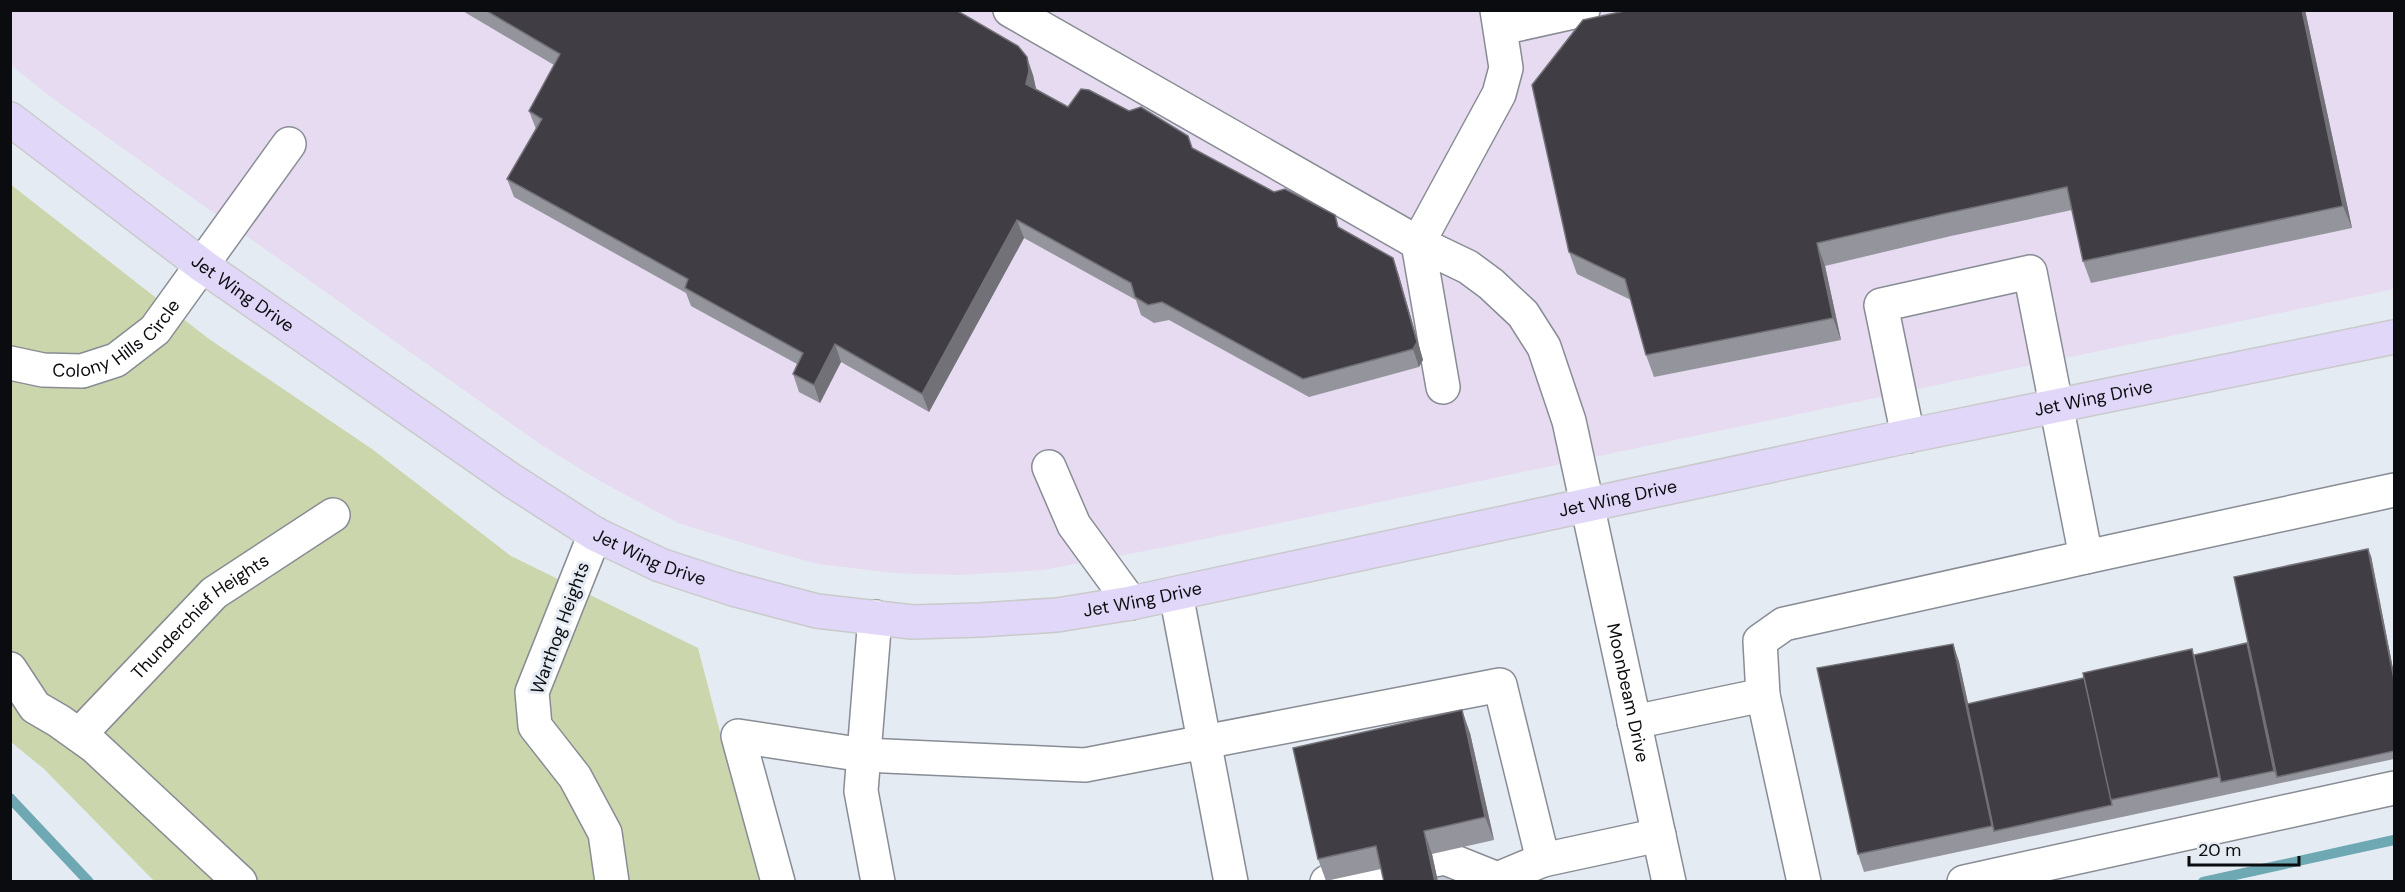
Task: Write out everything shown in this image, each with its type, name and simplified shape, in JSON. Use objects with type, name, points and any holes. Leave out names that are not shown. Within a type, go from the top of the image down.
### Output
[{"type":"main road","name":"Jet Wing Drive","points":[[10,119],[203,266],[511,480],[595,534],[660,565],[734,589],[817,611],[912,622],[1057,615],[1131,603],[1908,436],[2394,337]]},
{"type":"street","name":"Moonbeam Drive","points":[[1010,10],[1418,243],[1468,267],[1491,284],[1523,314],[1544,347],[1569,421],[1669,882]]},
{"type":"street","points":[[1443,387],[1418,243],[1499,94],[1506,68],[1499,20],[1583,10]]},
{"type":"street","name":"Colony Hills Circle","points":[[10,363],[43,370],[82,371],[116,360],[155,330],[289,144]]},
{"type":"street","points":[[1908,436],[1881,305],[2031,272],[2086,557]]},
{"type":"street","points":[[1049,467],[1074,525],[1131,603]]},
{"type":"street","points":[[1804,882],[1763,695],[1760,642],[1784,624],[2394,490]]},
{"type":"street","name":"Thunderchief Heights","points":[[78,735],[214,593],[333,515]]},
{"type":"street","name":"Warthog Heights","points":[[595,534],[532,692],[535,726],[575,777],[604,833],[612,882]]},
{"type":"street","points":[[1176,594],[1231,882]]},
{"type":"street","points":[[875,617],[861,791],[878,882]]},
{"type":"street","points":[[10,669],[35,707],[94,746],[240,882]]},
{"type":"street","points":[[778,882],[738,736],[864,755],[1085,765],[1500,685],[1543,860]]},
{"type":"street","points":[[1634,723],[1763,695]]},
{"type":"street","points":[[1964,882],[2394,788]]},
{"type":"street","points":[[1441,868],[1493,880],[1543,860],[1659,836]]},
{"type":"street","points":[[1327,882],[1384,870]]},
{"type":"shaded area","points":[[10,11],[2394,11],[2394,289],[1161,548],[1043,570],[960,575],[893,573],[818,564],[678,523],[598,480],[537,442],[52,98],[11,65]]},
{"type":"green space","points":[[10,184],[209,339],[372,449],[511,556],[698,648],[759,881],[154,881],[44,769],[11,742]]},
{"type":"building","points":[[485,10],[956,10],[1018,46],[1027,57],[1029,71],[1026,84],[1068,107],[1081,89],[1089,90],[1129,111],[1141,107],[1188,136],[1192,148],[1274,192],[1285,189],[1335,215],[1338,227],[1393,258],[1417,342],[1413,349],[1303,379],[1162,302],[1148,305],[1135,297],[1131,283],[1017,220],[922,394],[835,344],[814,385],[793,374],[803,353],[685,288],[688,279],[507,179],[542,119],[529,111],[560,54]]},
{"type":"building","points":[[1629,10],[2302,10],[2343,206],[2083,261],[2067,187],[1817,243],[1833,318],[1646,355],[1625,279],[1569,252],[1532,85],[1583,20]]},
{"type":"building","points":[[2368,549],[2394,679],[2394,751],[2277,777],[2234,577]]},
{"type":"building","points":[[2247,643],[2274,771],[2221,782],[2194,655]]},
{"type":"building","points":[[1953,644],[1992,826],[1858,854],[1817,668]]},
{"type":"building","points":[[2192,649],[2219,777],[2110,800],[2083,673]]},
{"type":"building","points":[[2084,678],[2112,805],[1994,831],[1967,704]]},
{"type":"building","points":[[1462,710],[1485,817],[1424,831],[1435,882],[1384,882],[1376,846],[1318,859],[1293,748]]},
{"type":"waterway","points":[[10,798],[89,882]]},
{"type":"waterway","points":[[2203,882],[2394,840]]},
{"type":"tunnel","points":[[1418,882],[1448,875]]}]
